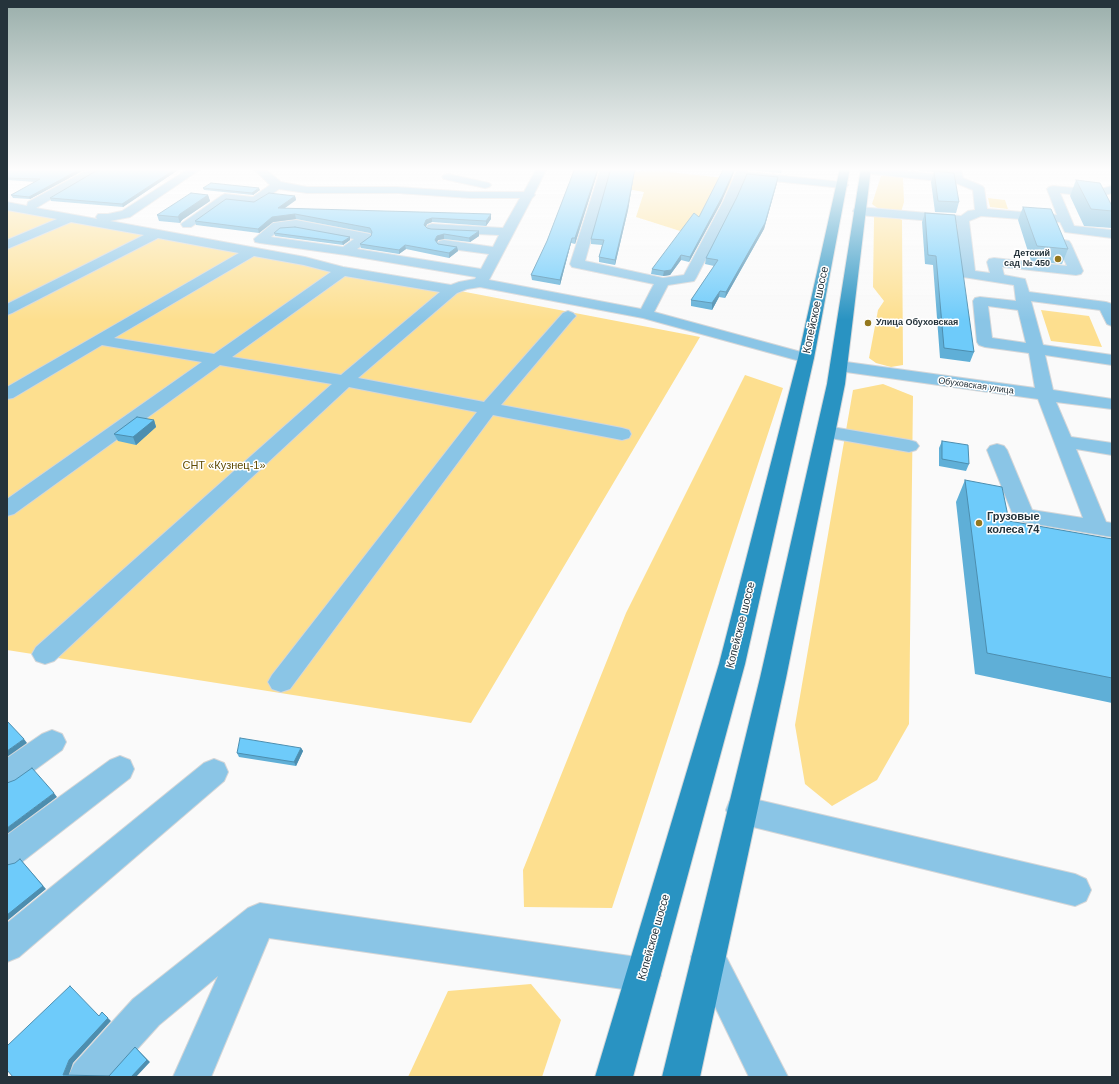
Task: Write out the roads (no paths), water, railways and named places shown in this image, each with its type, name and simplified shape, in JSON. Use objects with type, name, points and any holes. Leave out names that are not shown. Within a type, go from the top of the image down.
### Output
[{"type":"main road","name":"Копейское шоссе","points":[[681,1077],[773,678],[826,432],[823,362],[847,219]]},
{"type":"main road","name":"Копейское шоссе","points":[[614,1077],[732,664],[823,362],[857,219]]},
{"type":"street","points":[[7,245],[67,219]]},
{"type":"street","points":[[80,219],[305,261],[342,271],[452,290]]},
{"type":"street","points":[[187,224],[195,219]]},
{"type":"street","points":[[45,654],[345,381],[452,290],[482,279],[514,219]]},
{"type":"street","points":[[591,219],[577,264],[663,282],[689,278],[721,219]]},
{"type":"street","points":[[947,219],[963,220],[968,274],[1020,282],[1036,349],[1045,396],[1064,442],[1104,529]]},
{"type":"street","points":[[1059,219],[1064,219],[1069,229],[1112,234]]},
{"type":"street","name":"Обуховская улица","points":[[346,251],[365,237],[296,224],[277,226],[260,239],[346,251],[645,314],[823,362],[1045,396],[1112,404]]},
{"type":"street","points":[[432,228],[507,232]]},
{"type":"street","points":[[7,310],[158,233]]},
{"type":"street","points":[[444,244],[497,251]]},
{"type":"street","points":[[998,279],[994,262],[1076,271],[1064,244]]},
{"type":"street","points":[[7,394],[252,251]]},
{"type":"street","points":[[7,509],[342,271]]},
{"type":"street","points":[[645,314],[663,282]]},
{"type":"street","points":[[1112,321],[1109,301],[980,301],[985,342],[1112,360]]},
{"type":"street","points":[[281,682],[489,408],[568,316]]},
{"type":"street","points":[[98,340],[216,361],[345,381],[622,434]]},
{"type":"street","points":[[826,432],[909,446]]},
{"type":"street","points":[[1064,442],[1112,449]]},
{"type":"street","points":[[997,450],[1024,515],[1104,529]]},
{"type":"street","points":[[7,774],[52,742]]},
{"type":"street","points":[[7,854],[120,769]]},
{"type":"street","points":[[7,945],[214,772]]},
{"type":"street","points":[[742,810],[1075,890]]},
{"type":"street","points":[[192,1077],[260,920]]},
{"type":"street","points":[[87,1077],[146,1012],[260,920],[644,975]]},
{"type":"street","points":[[708,957],[769,1077]]},
{"type":"place","name":"Детский сад № 450","points":[[1058,259]]},
{"type":"place","name":"Улица Обуховская","points":[[868,323]]},
{"type":"place","name":"Грузовые колеса 74","points":[[979,523]]},
{"type":"park label","name":"СНТ «Кузнец-1»","points":[[224,466]]}]
